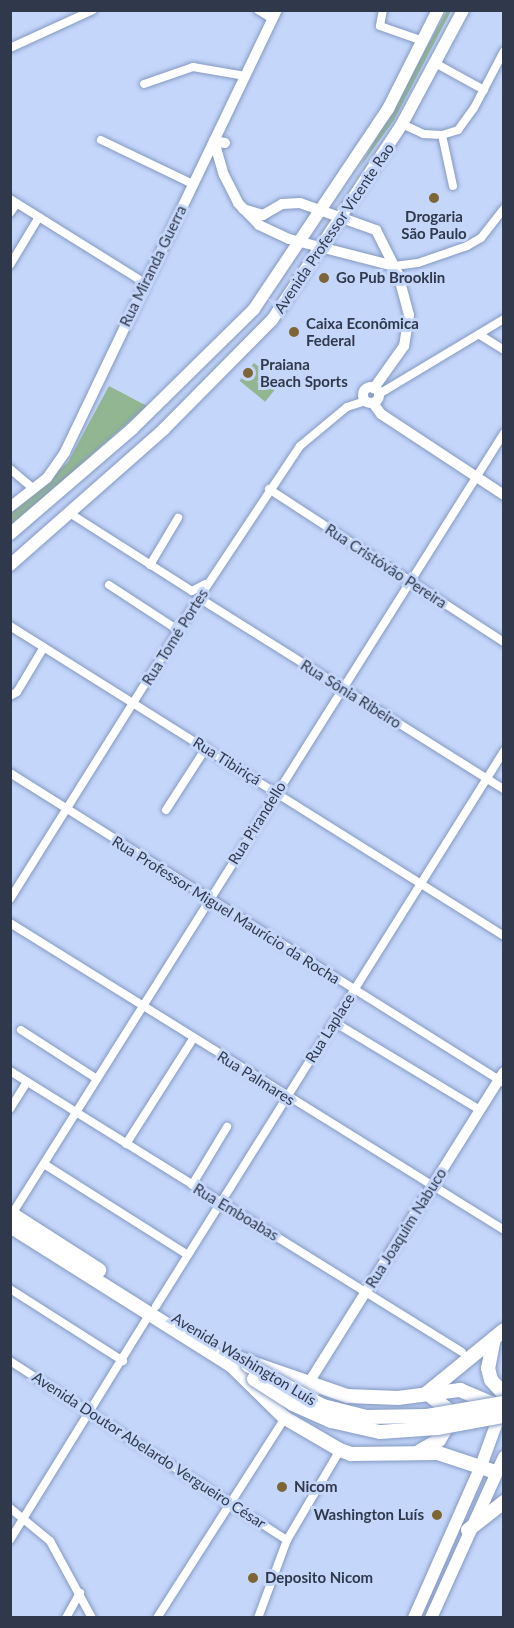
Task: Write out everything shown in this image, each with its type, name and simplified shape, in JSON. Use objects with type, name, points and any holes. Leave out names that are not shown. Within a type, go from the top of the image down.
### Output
[{"type":"highway","name":"Avenida Washington Luís","points":[[11,1217],[233,1361],[254,1379],[293,1404],[331,1421],[380,1432],[437,1428],[503,1406]]},
{"type":"highway","points":[[427,1393],[499,1333]]},
{"type":"highway","points":[[499,1333],[488,1368],[503,1406]]},
{"type":"highway","name":"Avenida Washington Luís","points":[[233,1361],[248,1365],[323,1406],[366,1418],[427,1416],[503,1406]]},
{"type":"highway","points":[[233,1361],[308,1384],[370,1399],[466,1391],[503,1406]]},
{"type":"highway","points":[[233,1361],[285,1418],[340,1450],[351,1454],[418,1452],[444,1454],[495,1472]]},
{"type":"highway","points":[[418,1452],[439,1440],[450,1421],[446,1408],[427,1393]]},
{"type":"highway","points":[[468,1530],[504,1502]]},
{"type":"main road","name":"Avenida Professor Vicente Rao","points":[[10,534],[57,497],[208,358],[254,309],[302,242],[322,208],[388,110],[438,10]]},
{"type":"main road","name":"Avenida Professor Vicente Rao","points":[[10,565],[71,514],[247,349],[289,298],[325,247],[402,124],[463,10]]},
{"type":"main road","points":[[414,1617],[481,1466],[503,1406]]},
{"type":"main road","points":[[431,1617],[468,1530],[504,1457]]},
{"type":"street","points":[[70,21],[78,10]]},
{"type":"street","points":[[10,48],[93,10]]},
{"type":"street","points":[[258,10],[274,15],[245,76],[219,142],[228,184],[243,209],[270,230],[302,242],[363,255],[394,266],[418,263],[467,246],[481,238],[504,209]]},
{"type":"street","points":[[383,10],[380,26],[423,41]]},
{"type":"street","points":[[402,124],[423,134],[442,135],[464,125],[504,51]]},
{"type":"street","points":[[435,63],[484,90]]},
{"type":"street","points":[[144,84],[193,67],[245,76]]},
{"type":"street","points":[[442,135],[453,186]]},
{"type":"street","points":[[101,140],[193,184]]},
{"type":"street","name":"Rua Miranda Guerra","points":[[10,507],[47,478],[65,452],[204,160],[219,142]]},
{"type":"street","points":[[204,160],[222,157]]},
{"type":"street","points":[[10,213],[14,201],[145,283]]},
{"type":"street","points":[[243,209],[257,215],[271,213],[289,202],[322,208],[368,225],[379,234],[402,285],[409,324],[404,345],[384,372],[373,396],[381,414],[504,495]]},
{"type":"street","points":[[270,230],[271,213]]},
{"type":"street","points":[[10,265],[39,217]]},
{"type":"street","points":[[363,255],[374,248],[379,234]]},
{"type":"street","points":[[378,261],[402,285]]},
{"type":"street","name":"Rua Tomé Portes","points":[[10,899],[68,811],[178,630],[269,489],[315,430],[347,407],[373,396],[504,319]]},
{"type":"street","points":[[480,335],[504,350]]},
{"type":"street","points":[[384,372],[386,382],[394,383]]},
{"type":"street","name":"Rua Pirandello","points":[[11,1217],[504,433]]},
{"type":"street","points":[[10,469],[33,488]]},
{"type":"street","name":"Rua Cristóvão Pereira","points":[[269,489],[504,642]]},
{"type":"street","points":[[71,514],[192,591],[211,579]]},
{"type":"street","points":[[150,565],[178,518]]},
{"type":"street","points":[[109,585],[178,630]]},
{"type":"street","name":"Rua Sônia Ribeiro","points":[[199,598],[504,789]]},
{"type":"street","name":"Rua Tibiriçá","points":[[10,626],[504,936]]},
{"type":"street","points":[[10,696],[17,692],[44,647]]},
{"type":"street","points":[[166,810],[206,748]]},
{"type":"street","name":"Rua Laplace","points":[[10,1540],[92,1413],[153,1310],[504,751]]},
{"type":"street","name":"Rua Professor Miguel Maurício da Rocha","points":[[10,773],[353,991],[502,1079]]},
{"type":"street","name":"Rua Palmares","points":[[10,923],[286,1098],[504,1230]]},
{"type":"street","points":[[334,1022],[480,1110]]},
{"type":"street","points":[[21,1030],[97,1079]]},
{"type":"street","points":[[126,1144],[194,1039]]},
{"type":"street","name":"Rua Emboabas","points":[[10,1071],[462,1352]]},
{"type":"street","name":"Rua Joaquim Nabuco","points":[[308,1384],[480,1110],[502,1079]]},
{"type":"street","points":[[10,1109],[27,1082]]},
{"type":"street","points":[[192,1185],[227,1127]]},
{"type":"street","points":[[44,1164],[188,1255]]},
{"type":"street","points":[[10,1289],[123,1361]]},
{"type":"street","name":"Avenida Doutor Abelardo Vergueiro César","points":[[10,1361],[287,1540]]},
{"type":"street","points":[[157,1617],[232,1504],[285,1418]]},
{"type":"street","points":[[258,1617],[287,1540],[340,1450]]},
{"type":"street","points":[[10,1508],[25,1517],[50,1541],[92,1617]]},
{"type":"street","points":[[66,1617],[80,1593]]},
{"type":"green space","points":[[447,11],[451,11],[394,120],[360,167]]},
{"type":"green space","points":[[254,363],[280,384],[265,402],[240,381]]},
{"type":"green space","points":[[109,386],[147,406],[11,526],[11,513],[68,462]]},
{"type":"place","name":"Drogaria São Paulo","points":[[434,198]]},
{"type":"place","name":"Go Pub Brooklin","points":[[324,278]]},
{"type":"place","name":"Caixa Econômica Federal","points":[[294,332]]},
{"type":"place","name":"Praiana Beach Sports","points":[[248,373]]},
{"type":"place","name":"Nicom","points":[[282,1487]]},
{"type":"place","name":"Washington Luís","points":[[437,1515]]},
{"type":"place","name":"Deposito Nicom","points":[[253,1578]]}]
